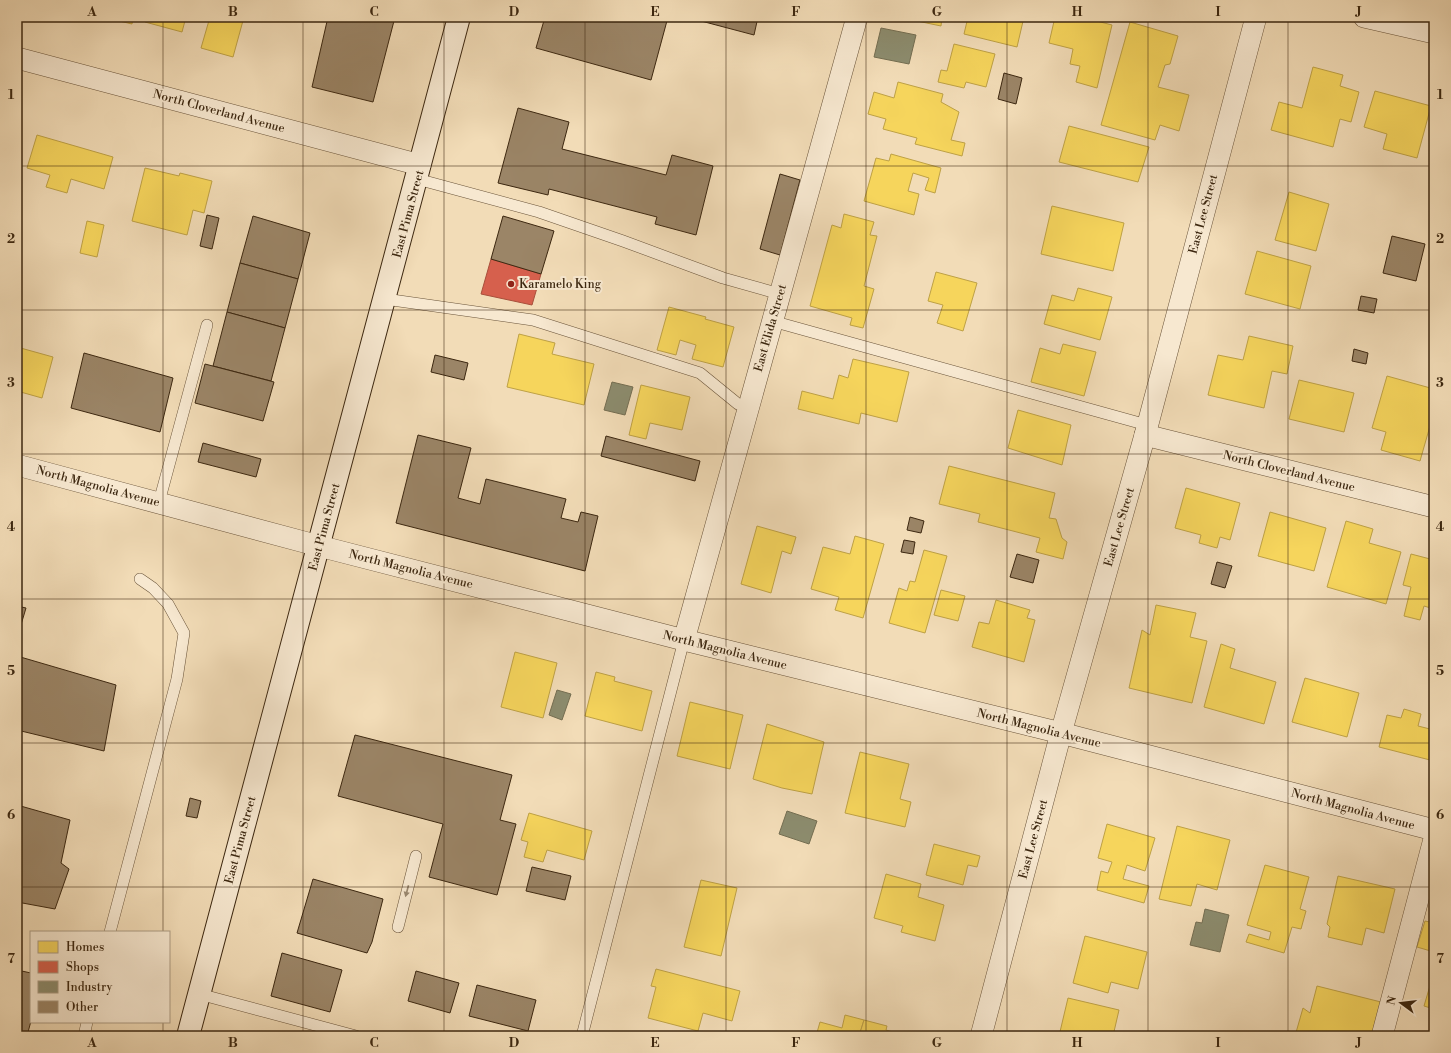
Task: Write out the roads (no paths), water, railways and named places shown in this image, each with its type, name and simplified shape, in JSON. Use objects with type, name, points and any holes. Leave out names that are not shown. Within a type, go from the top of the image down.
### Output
[{"type":"street","name":"East Pima Street","points":[[188,1036],[459,17]]},
{"type":"street","name":"East Elida Street","points":[[684,640],[856,17]]},
{"type":"street","name":"East Lee Street","points":[[980,1036],[1061,733],[1146,430],[1256,17]]},
{"type":"street","points":[[1364,17],[1434,33]]},
{"type":"street","name":"North Cloverland Avenue","points":[[17,58],[418,172]]},
{"type":"street","name":"North Cloverland Avenue","points":[[1146,430],[1434,507]]},
{"type":"street","name":"North Magnolia Avenue","points":[[17,465],[319,546],[684,640],[1061,733],[1434,830]]},
{"type":"street","points":[[1382,1036],[1434,839]]},
{"type":"lane","points":[[418,172],[623,241],[723,278],[780,294]]},
{"type":"lane","points":[[385,299],[533,320],[700,373],[738,404],[748,407]]},
{"type":"lane","points":[[772,321],[1146,430]]},
{"type":"lane","points":[[159,502],[207,325]]},
{"type":"lane","points":[[110,931],[177,679],[184,633],[168,604],[153,588],[140,579]]},
{"type":"lane","points":[[582,1036],[684,640]]},
{"type":"lane","points":[[398,927],[416,856]]},
{"type":"lane","points":[[199,994],[356,1036]]},
{"type":"lane","points":[[84,1036],[87,1023]]},
{"type":"place","name":"Karamelo King","points":[[511,284]]}]
